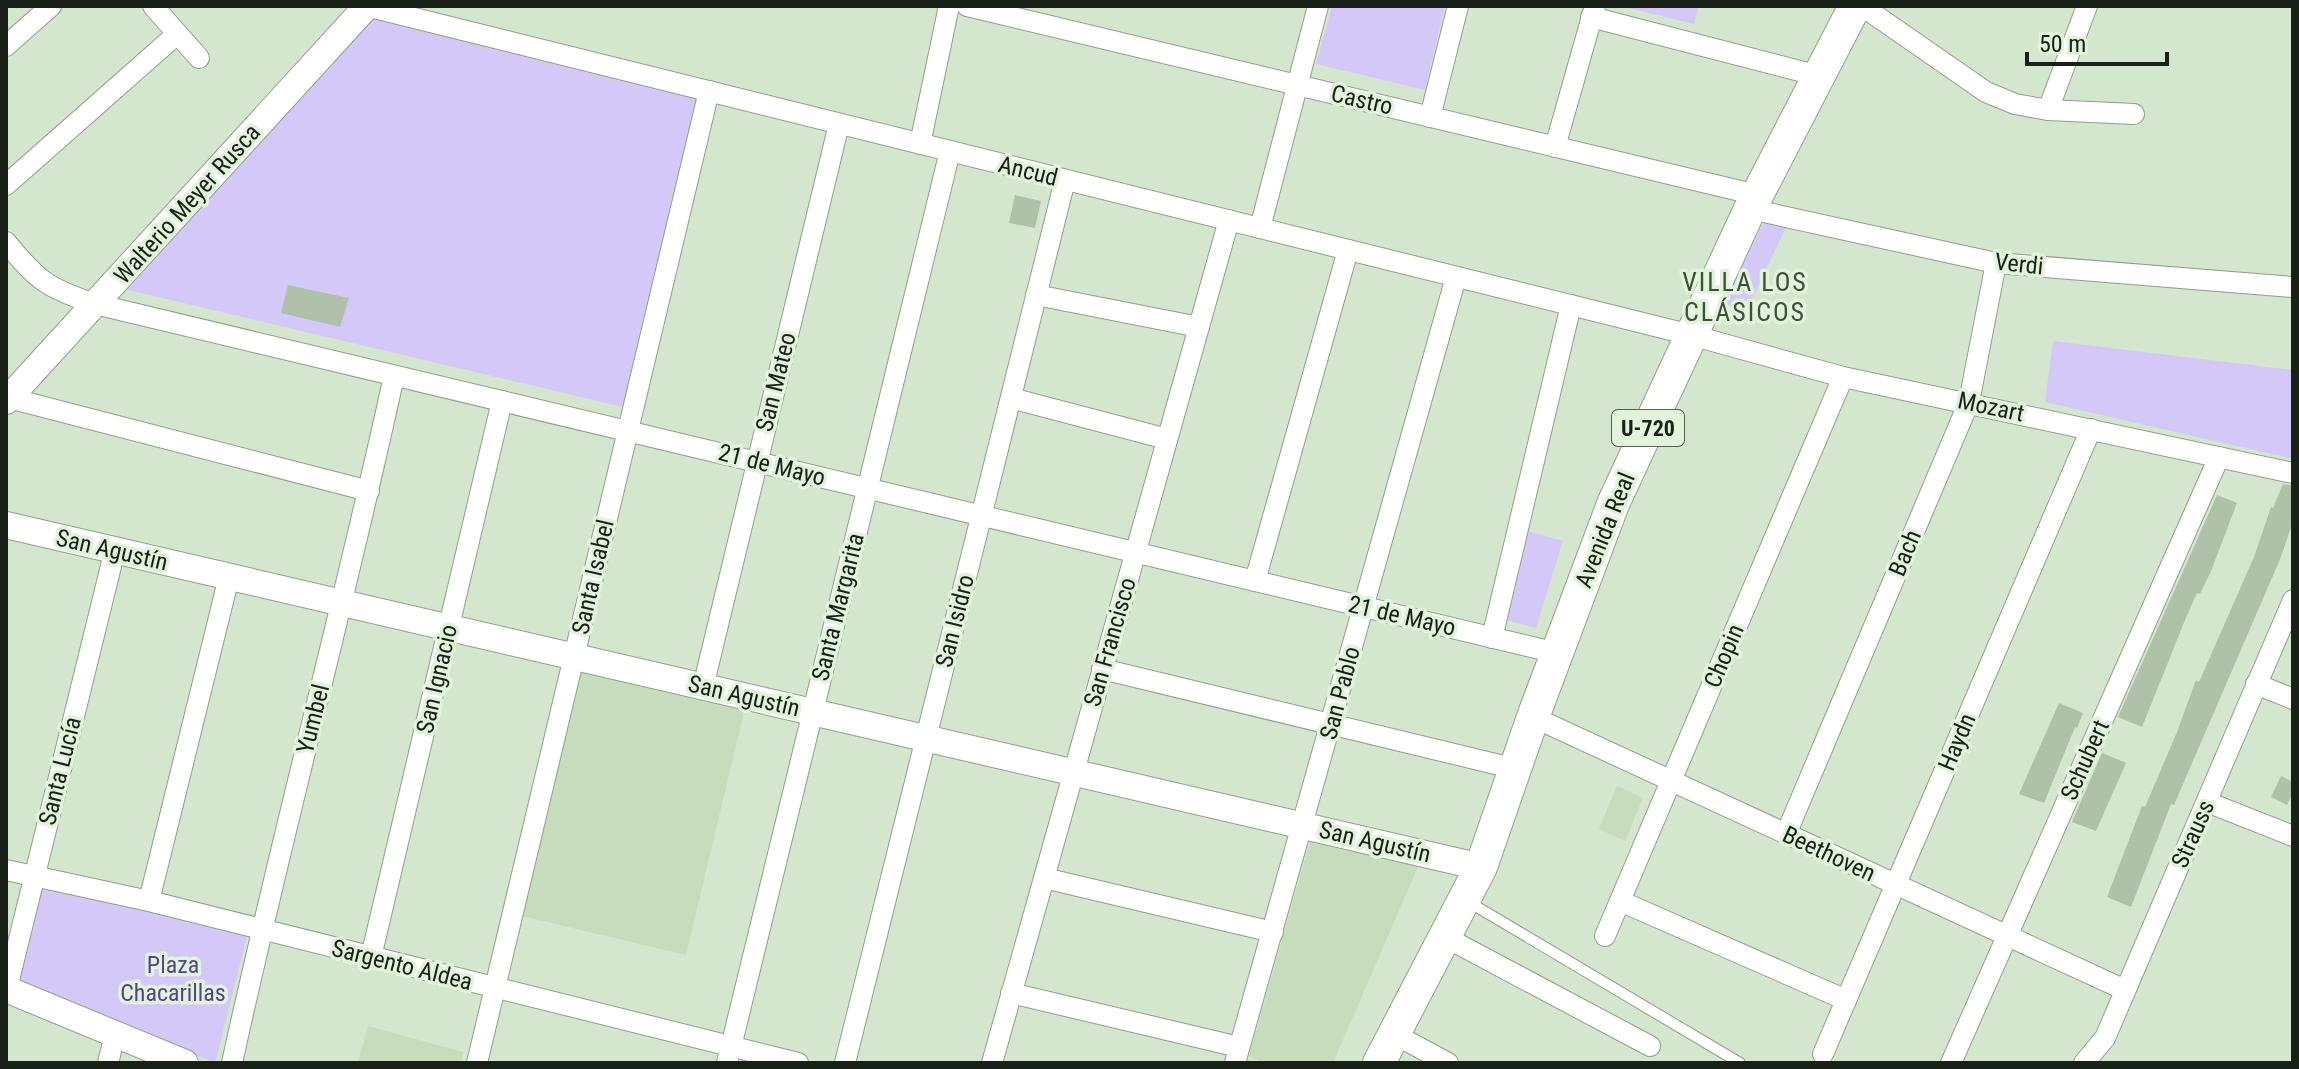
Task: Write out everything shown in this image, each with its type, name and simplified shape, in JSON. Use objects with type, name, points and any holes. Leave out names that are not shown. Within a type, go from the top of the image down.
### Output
[{"type":"main road","name":"Avenida Real","points":[[1379,1063],[1481,867],[1613,504],[1753,202],[1855,6]]},
{"type":"street","points":[[6,46],[51,6]]},
{"type":"street","points":[[153,6],[199,58]]},
{"type":"street","name":"Ancud","points":[[367,6],[1691,335]]},
{"type":"street","name":"Walterio Meyer Rusca","points":[[7,400],[367,6]]},
{"type":"street","points":[[920,144],[949,6]]},
{"type":"street","name":"Castro","points":[[967,6],[1555,147],[1753,202]]},
{"type":"street","points":[[1260,228],[1318,6]]},
{"type":"street","points":[[1430,117],[1458,6]]},
{"type":"street","points":[[1862,6],[1986,92],[2015,104],[2048,110],[2134,114]]},
{"type":"street","points":[[2048,110],[2087,6]]},
{"type":"street","points":[[1555,147],[1593,11],[1819,76]]},
{"type":"street","points":[[6,185],[177,34]]},
{"type":"street","name":"Santa Isabel","points":[[477,1063],[709,91]]},
{"type":"street","name":"San Mateo","points":[[703,687],[839,124]]},
{"type":"street","name":"Santa Margarita","points":[[728,1054],[950,151]]},
{"type":"street","name":"San Isidro","points":[[845,1063],[1065,180]]},
{"type":"street","name":"Verdi","points":[[1753,202],[1996,263],[2293,287]]},
{"type":"street","name":"San Francisco","points":[[992,1063],[1229,220]]},
{"type":"street","name":"21 de Mayo","points":[[6,242],[33,275],[59,292],[95,304],[1557,653]]},
{"type":"street","points":[[1255,581],[1348,250]]},
{"type":"street","name":"Bach","points":[[1786,834],[1969,402],[1996,263]]},
{"type":"street","name":"San Pablo","points":[[1237,1055],[1456,277]]},
{"type":"street","points":[[1036,295],[1199,327]]},
{"type":"street","points":[[1492,638],[1571,305]]},
{"type":"street","name":"Mozart","points":[[1691,335],[1843,377],[2293,473]]},
{"type":"street","name":"Yumbel","points":[[232,1063],[394,376]]},
{"type":"street","name":"Chopin","points":[[1605,936],[1843,377]]},
{"type":"street","points":[[1011,398],[1167,439]]},
{"type":"street","points":[[7,400],[369,491]]},
{"type":"street","name":"San Ignacio","points":[[371,957],[502,401]]},
{"type":"street","name":"Haydn","points":[[1823,1054],[2091,429]]},
{"type":"street","name":"Schubert","points":[[1951,1063],[2219,457]]},
{"type":"street","name":"San Agustín","points":[[6,525],[1481,867]]},
{"type":"street","name":"Santa Lucía","points":[[6,990],[115,550]]},
{"type":"street","points":[[149,901],[229,577]]},
{"type":"street","name":"Strauss","points":[[2084,1063],[2105,1038],[2293,600]]},
{"type":"street","points":[[1102,669],[1516,769]]},
{"type":"street","points":[[2256,684],[2293,699]]},
{"type":"street","name":"Beethoven","points":[[1533,717],[2125,990]]},
{"type":"street","points":[[2207,802],[2293,836]]},
{"type":"street","name":"Sargento Aldea","points":[[6,870],[149,901],[494,987],[728,1054],[798,1063]]},
{"type":"street","points":[[1044,878],[1273,932]]},
{"type":"street","points":[[1620,901],[1846,1000]]},
{"type":"street","points":[[1445,937],[1650,1046]]},
{"type":"street","points":[[6,990],[185,1063]]},
{"type":"street","points":[[1011,993],[1237,1055]]},
{"type":"street","points":[[1394,1034],[1448,1063]]},
{"type":"street","points":[[108,1063],[115,1035]]},
{"type":"lane","points":[[1465,900],[1740,1063]]},
{"type":"shaded area","points":[[581,656],[748,695],[686,955],[518,915]]},
{"type":"shaded area","points":[[1617,786],[1643,798],[1625,841],[1599,829]]},
{"type":"shaded area","points":[[1311,838],[1420,862],[1333,1063],[1264,1063],[1249,1056]]},
{"type":"shaded area","points":[[368,1026],[463,1052],[461,1063],[358,1063]]},
{"type":"green space","points":[[1332,6],[1445,6],[1425,90],[1316,64]]},
{"type":"green space","points":[[1621,6],[1699,6],[1694,24]]},
{"type":"green space","points":[[363,13],[698,93],[623,407],[116,287]]},
{"type":"green space","points":[[1764,222],[1786,227],[1746,312],[1722,305]]},
{"type":"green space","points":[[2053,341],[2293,370],[2293,459],[2045,402]]},
{"type":"green space","points":[[1524,530],[1563,541],[1536,628],[1507,620]]},
{"type":"green space","name":"Plaza Chacarillas","points":[[41,888],[248,933],[215,1063],[18,981]]},
{"type":"building","points":[[1015,195],[1041,201],[1035,228],[1009,223]]},
{"type":"building","points":[[288,285],[349,298],[340,327],[281,313]]},
{"type":"building","points":[[2283,484],[2293,486],[2293,521],[2281,557],[2174,805],[2171,804],[2131,907],[2107,897],[2142,806],[2145,807],[2196,680],[2199,682]]},
{"type":"building","points":[[2217,495],[2237,503],[2211,571],[2185,620],[2142,727],[2118,717]]},
{"type":"building","points":[[2059,703],[2083,713],[2044,803],[2019,794]]},
{"type":"building","points":[[2102,753],[2126,763],[2096,831],[2072,822]]},
{"type":"building","points":[[2281,776],[2293,782],[2293,792],[2287,805],[2271,797]]},
{"type":"district","name":"VILLA LOS CLÁSICOS","points":[[1745,297]]}]
